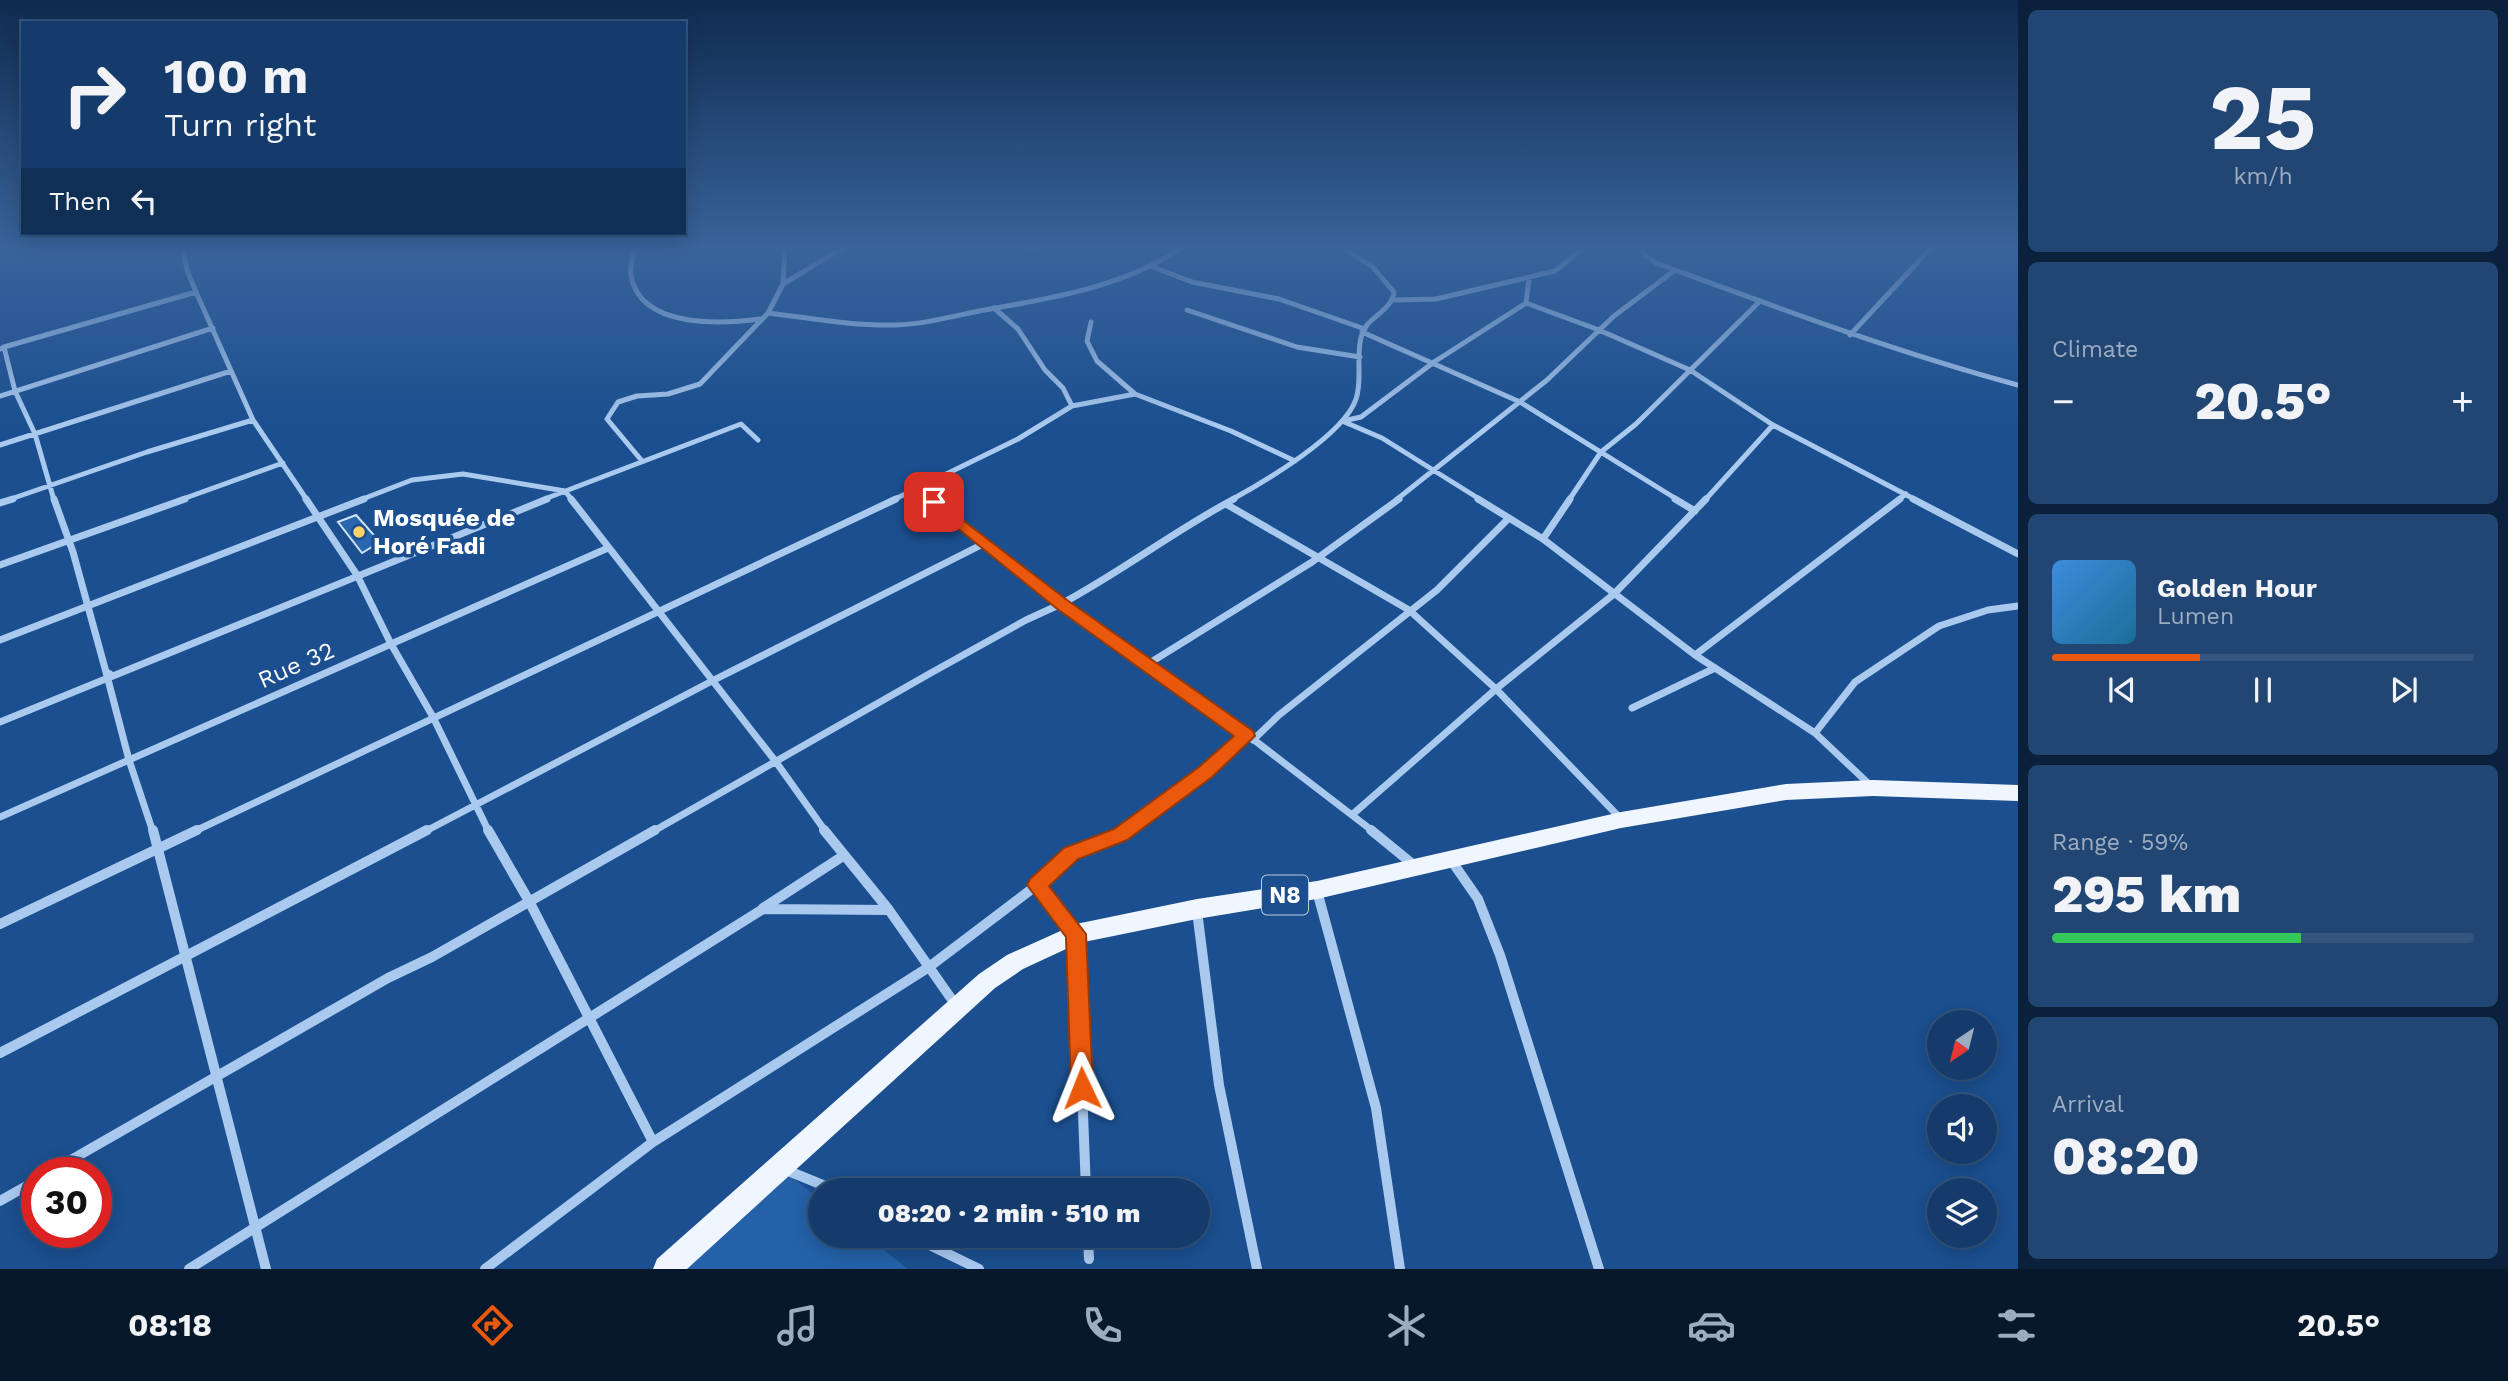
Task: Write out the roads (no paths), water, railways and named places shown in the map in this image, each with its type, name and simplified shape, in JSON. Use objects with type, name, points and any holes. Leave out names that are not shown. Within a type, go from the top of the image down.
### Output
[{"type":"main road","name":"N8","points":[[667,1269],[957,1008],[1015,962],[1076,934],[1197,909],[1317,890],[1621,820],[1786,792],[1873,788],[2018,793]]},
{"type":"street","points":[[140,308],[2,348],[15,391],[35,434],[49,486],[69,539],[109,675],[129,760],[159,848],[265,1269]]},
{"type":"street","points":[[204,308],[253,420],[357,575],[391,644],[433,717],[474,805],[529,901],[653,1142]]},
{"type":"street","points":[[656,308],[680,320],[697,323],[761,319]]},
{"type":"street","points":[[642,461],[607,419],[618,402],[638,396],[668,394],[700,384],[770,308]]},
{"type":"street","points":[[768,313],[855,324],[896,325],[942,321],[993,308]]},
{"type":"street","points":[[994,308],[1018,329],[1045,370],[1063,388],[1072,406]]},
{"type":"street","points":[[1304,308],[1363,330],[1520,402],[1695,511]]},
{"type":"street","points":[[76,1157],[1026,620],[1098,584],[1198,517],[1295,461],[1342,421],[1356,399],[1363,330],[1384,308]]},
{"type":"street","points":[[1342,421],[1361,417],[1434,362],[1518,308]]},
{"type":"street","points":[[1540,308],[1599,330],[1690,370],[1773,425],[2018,554]]},
{"type":"street","points":[[1148,664],[1319,557],[1436,471],[1520,402],[1625,308]]},
{"type":"street","points":[[1543,540],[1601,453],[1636,424],[1753,308]]},
{"type":"street","points":[[1776,308],[1917,358],[2018,385]]},
{"type":"street","points":[[1850,335],[1875,308]]},
{"type":"street","points":[[1187,310],[1297,348],[1360,357]]},
{"type":"street","points":[[1091,322],[1093,327],[1087,341],[1097,361],[1135,394],[1278,450],[1295,461]]},
{"type":"street","points":[[0,396],[213,328]]},
{"type":"street","points":[[0,445],[231,371]]},
{"type":"street","points":[[0,924],[1018,439],[1072,406],[1135,394]]},
{"type":"street","points":[[0,503],[253,420]]},
{"type":"street","points":[[1342,421],[1381,438],[1543,540],[1695,655],[1815,733],[1873,788]]},
{"type":"street","points":[[0,722],[109,675],[565,491],[741,424],[758,440]]},
{"type":"street","points":[[1353,814],[1496,689],[1614,594],[1695,511],[1773,425]]},
{"type":"street","points":[[0,565],[283,463]]},
{"type":"street","points":[[0,640],[412,481],[463,474],[565,491],[776,762],[843,856],[889,910],[957,1008]]},
{"type":"street","points":[[916,488],[1061,604],[1353,814],[1415,867]]},
{"type":"street","points":[[1695,655],[1906,494]]},
{"type":"street","points":[[1226,503],[1409,610],[1496,689],[1621,820]]},
{"type":"street","points":[[485,1269],[653,1142],[929,967],[1037,885],[1071,853],[1121,834],[1206,772],[1319,686],[1409,610],[1437,590],[1510,519]]},
{"type":"street","points":[[0,1053],[712,681],[985,544]]},
{"type":"street","name":"Rue 32","points":[[0,817],[608,548]]},
{"type":"street","points":[[1815,733],[1854,682],[1939,626],[1988,610],[2018,606]]},
{"type":"street","points":[[1632,708],[1715,668]]},
{"type":"street","points":[[189,1269],[843,856]]},
{"type":"street","points":[[1451,859],[1478,900],[1500,955],[1599,1269]]},
{"type":"street","points":[[1037,885],[1076,934],[1086,1178]]},
{"type":"street","points":[[1317,890],[1376,1108],[1400,1269]]},
{"type":"street","points":[[763,908],[804,911],[889,910]]},
{"type":"street","points":[[1197,909],[1219,1085],[1257,1269]]},
{"type":"street","points":[[779,1167],[808,1179]]},
{"type":"street","points":[[0,1201],[21,1189]]},
{"type":"street","points":[[936,1248],[979,1269]]},
{"type":"street","points":[[1089,1248],[1089,1259]]},
{"type":"place","name":"Mosquée de Horé Fadi","points":[[359,532]]}]
